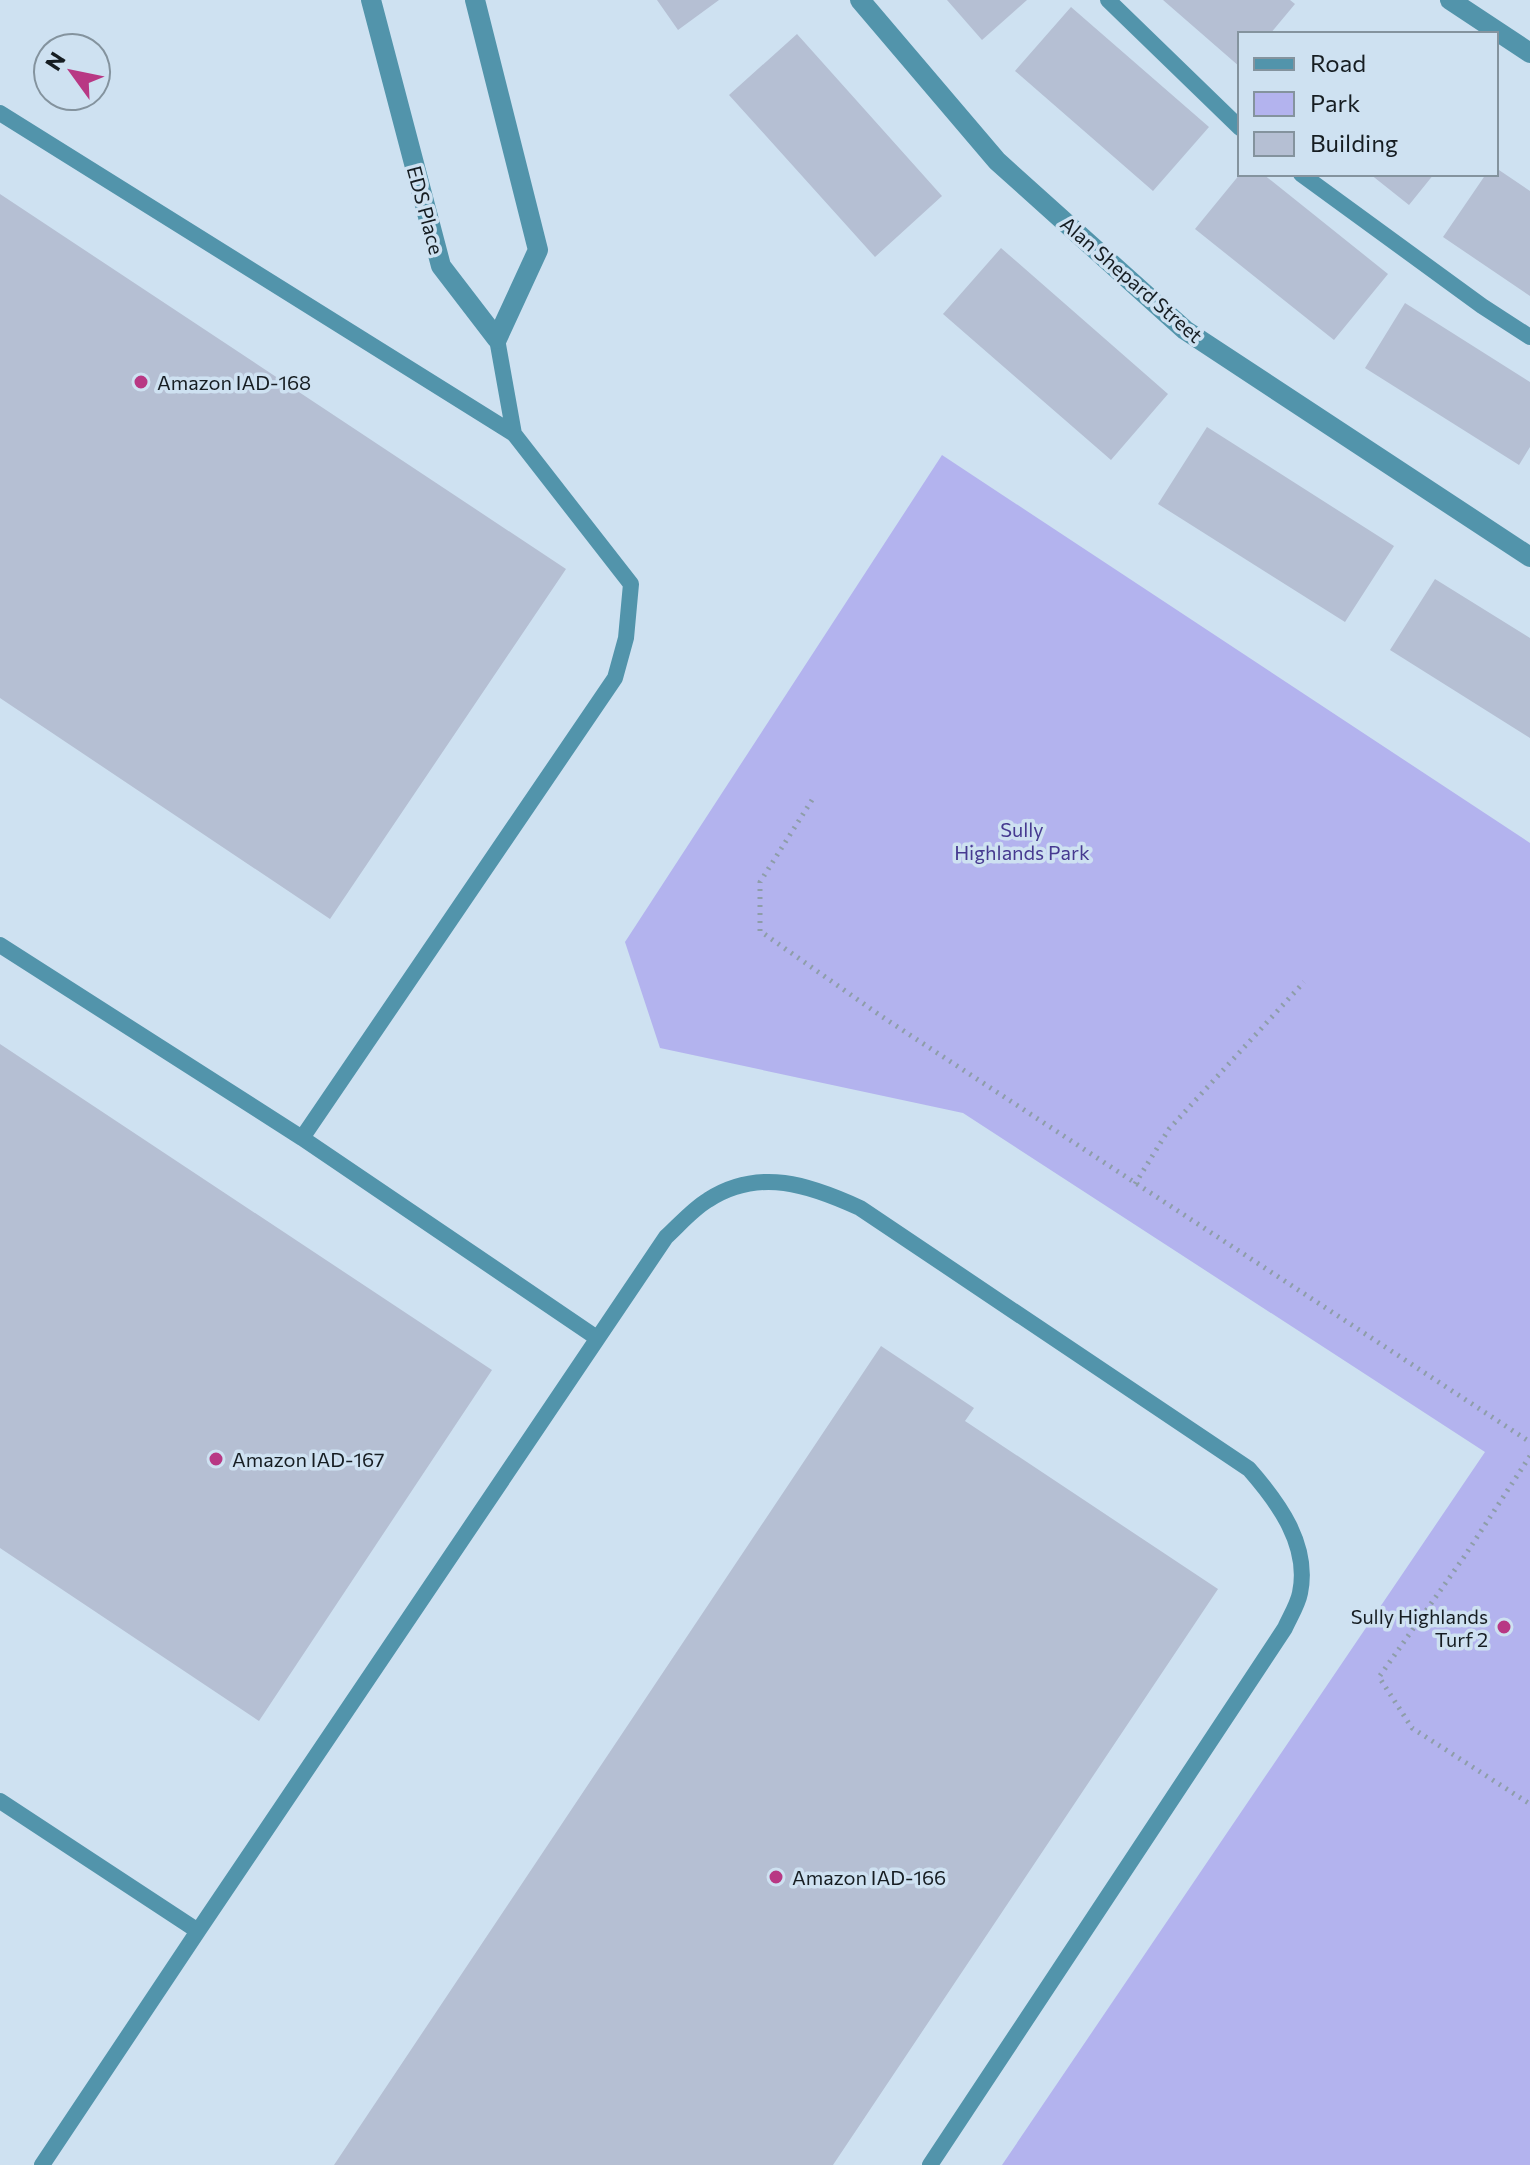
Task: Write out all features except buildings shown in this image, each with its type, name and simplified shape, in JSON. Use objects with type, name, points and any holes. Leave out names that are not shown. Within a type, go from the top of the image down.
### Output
[{"type":"street","name":"EDS Place","points":[[371,0],[441,266],[497,339]]},
{"type":"street","points":[[475,0],[538,250],[497,339]]},
{"type":"street","name":"Alan Shepard Street","points":[[860,0],[997,161],[1185,330],[1530,557]]},
{"type":"street","points":[[1450,0],[1530,53]]},
{"type":"lane","points":[[1108,0],[1238,126]]},
{"type":"lane","points":[[0,113],[514,434],[631,584],[626,638],[615,678],[302,1138]]},
{"type":"lane","points":[[1304,176],[1482,306],[1530,337]]},
{"type":"lane","points":[[497,339],[514,434]]},
{"type":"lane","points":[[0,945],[302,1138],[597,1338]]},
{"type":"lane","points":[[42,2165],[666,1237],[707,1200],[744,1183],[782,1182],[809,1187],[860,1208],[1249,1469],[1274,1497],[1292,1531],[1301,1564],[1300,1593],[1285,1628],[930,2165]]},
{"type":"lane","points":[[0,1801],[198,1931]]},
{"type":"path","points":[[812,800],[760,882],[760,931],[881,1016],[1530,1442]]},
{"type":"path","points":[[1135,1184],[1169,1129],[1304,982]]},
{"type":"path","points":[[1530,1456],[1464,1557],[1379,1677],[1412,1728],[1530,1804]]},
{"type":"green space","name":"Sully Highlands Park","points":[[942,455],[1530,843],[1530,2165],[1002,2165],[1485,1452],[963,1113],[660,1048],[625,942]]},
{"type":"place","name":"Amazon IAD-168","points":[[141,382]]},
{"type":"place","name":"Amazon IAD-167","points":[[216,1459]]},
{"type":"place","name":"Sully Highlands Turf 2","points":[[1504,1627]]},
{"type":"place","name":"Amazon IAD-166","points":[[776,1877]]}]
